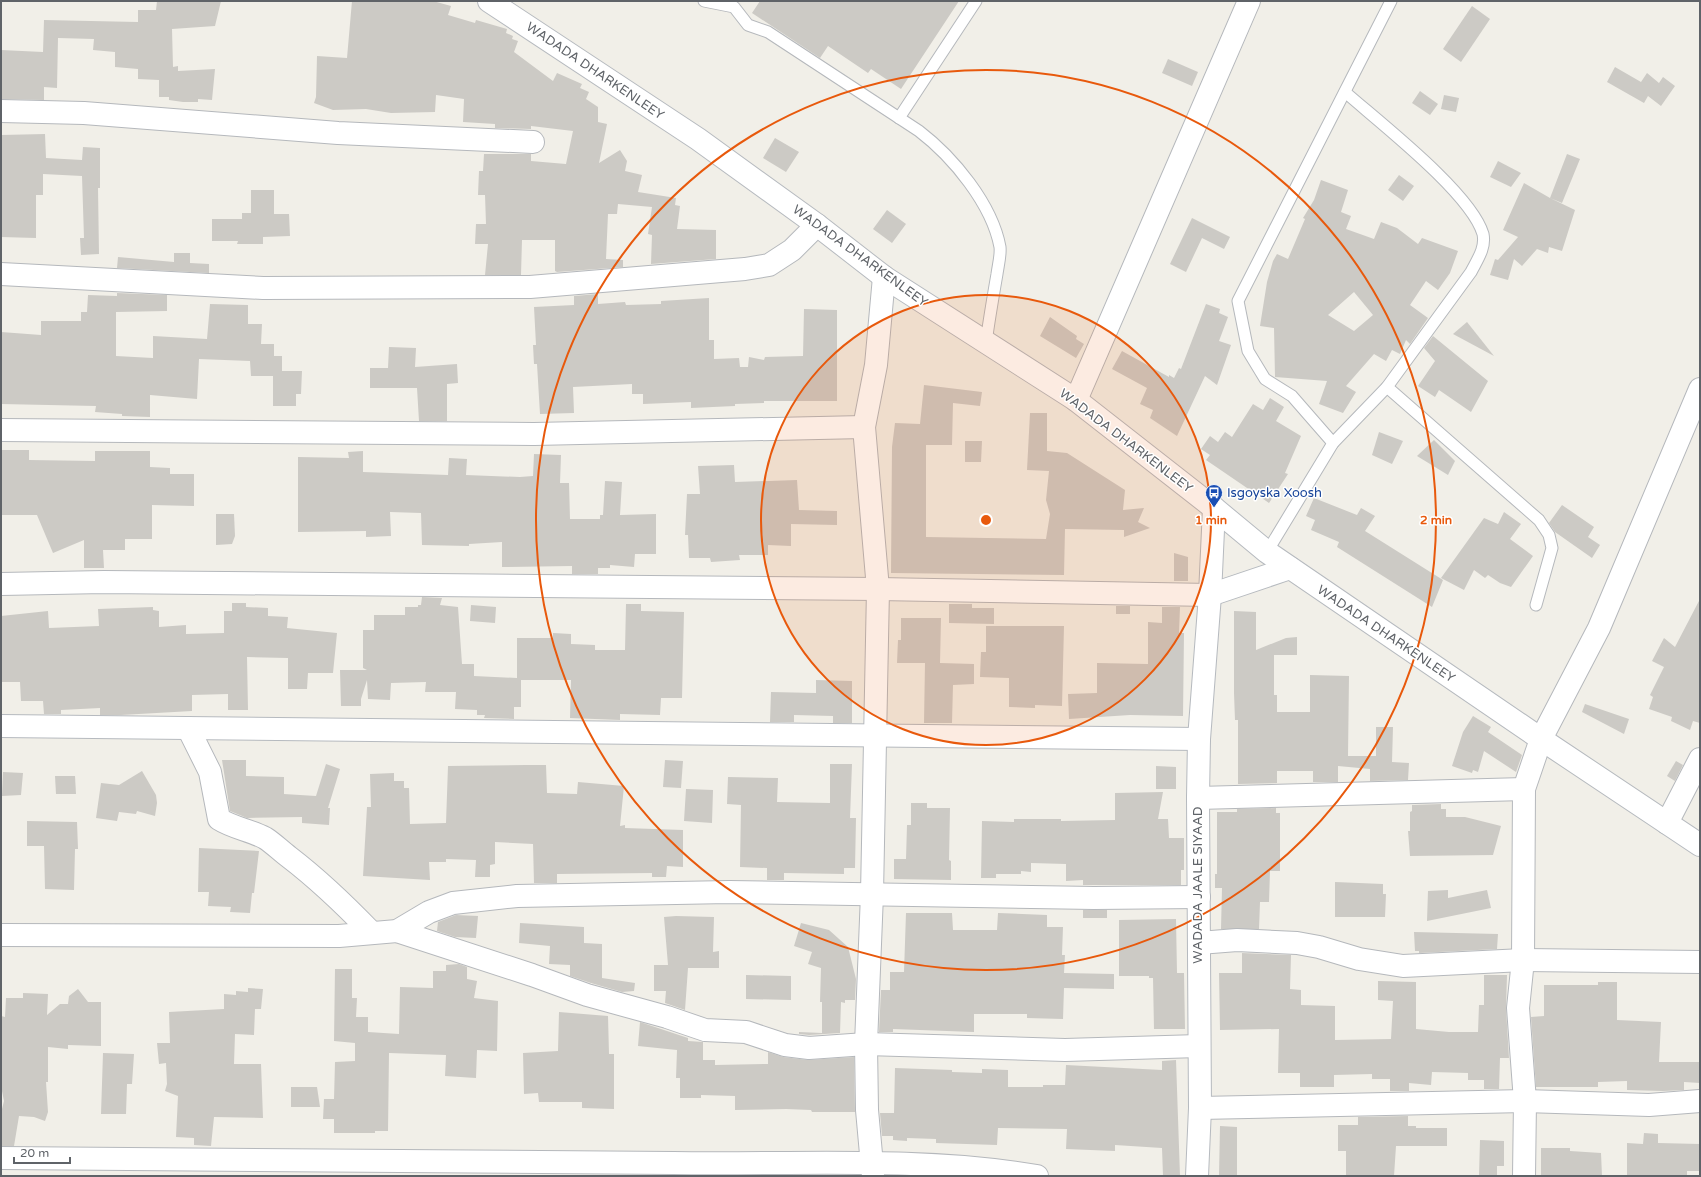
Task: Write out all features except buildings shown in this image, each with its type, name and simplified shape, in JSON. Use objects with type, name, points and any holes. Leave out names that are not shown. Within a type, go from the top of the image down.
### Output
[{"type":"street","name":"WADADA DHARKENLEEY","points":[[489,1],[698,139],[817,225],[884,277],[1076,400],[1290,568],[1700,845]]},
{"type":"street","points":[[1076,400],[1249,1]]},
{"type":"street","points":[[1,111],[84,114],[338,133],[533,142]]},
{"type":"street","points":[[1,274],[263,288],[530,287],[745,269],[769,265],[792,250],[817,225]]},
{"type":"street","points":[[872,1169],[867,1110],[866,1044],[872,894],[878,588],[864,428],[876,364],[884,277]]},
{"type":"street","points":[[1524,1176],[1525,1101],[1518,1008],[1523,960],[1524,789],[1541,739],[1599,628],[1700,389]]},
{"type":"street","points":[[1,430],[534,434],[864,428]]},
{"type":"street","name":"WADADA JAALE SIYAAD","points":[[1197,1176],[1200,1108],[1198,897],[1199,739],[1210,595],[1214,508]]},
{"type":"street","points":[[1,584],[112,582],[878,588],[1210,595],[1290,568]]},
{"type":"street","points":[[1,726],[1199,739]]},
{"type":"street","points":[[188,728],[210,772],[220,819],[227,824],[265,838],[310,873],[338,898],[371,932]]},
{"type":"street","points":[[1667,823],[1700,759]]},
{"type":"street","points":[[1198,798],[1524,789]]},
{"type":"street","points":[[397,931],[429,912],[453,902],[483,898],[524,896],[729,892],[1094,898],[1198,897]]},
{"type":"street","points":[[1,935],[331,936],[397,931],[532,975],[587,995],[667,1016],[705,1030],[746,1032],[785,1045],[809,1048],[866,1044],[1065,1050],[1199,1046]]},
{"type":"street","points":[[1199,943],[1237,940],[1297,943],[1319,947],[1359,959],[1402,966],[1523,960],[1700,962]]},
{"type":"street","points":[[1200,1108],[1525,1101],[1649,1104],[1700,1101]]},
{"type":"street","points":[[1,1158],[344,1159],[707,1164],[872,1169],[1003,1170],[1038,1176]]},
{"type":"lane","points":[[704,1],[736,4],[748,25],[768,32],[899,118],[935,143],[950,159],[972,186],[991,221],[1000,248],[986,343]]},
{"type":"lane","points":[[899,118],[976,1]]},
{"type":"lane","points":[[1333,442],[1292,396],[1265,379],[1248,351],[1238,301],[1391,1]]},
{"type":"lane","points":[[1268,552],[1333,442],[1387,387],[1471,272],[1482,251],[1483,235],[1463,201],[1439,175],[1345,92]]},
{"type":"lane","points":[[1387,387],[1539,520],[1549,535],[1552,548],[1536,605]]},
{"type":"place","name":"Isgoyska Xoosh","points":[[1214,508]]}]
